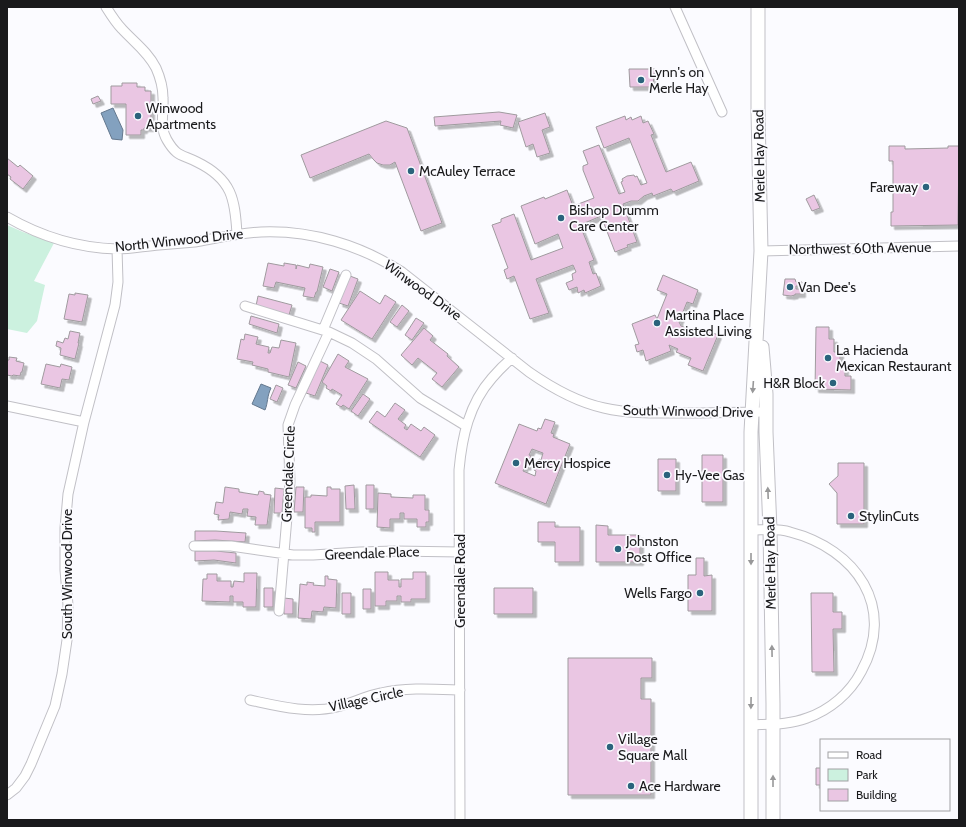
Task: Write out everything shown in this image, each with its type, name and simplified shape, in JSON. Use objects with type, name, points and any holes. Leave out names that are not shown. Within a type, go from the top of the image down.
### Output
[{"type":"main road","name":"Merle Hay Road","points":[[751,820],[750,725],[752,412],[761,251],[758,112],[758,7]]},
{"type":"main road","name":"Merle Hay Road","points":[[759,306],[766,394],[770,530],[773,820]]},
{"type":"street","points":[[106,7],[115,21],[147,53],[156,68],[161,84],[163,98],[162,123],[164,135],[172,149],[182,157],[196,161],[212,170],[225,183],[233,199],[236,211],[237,234]]},
{"type":"street","points":[[675,7],[722,112]]},
{"type":"street","name":"North Winwood Drive","points":[[7,218],[39,233],[66,242],[117,249],[195,242],[237,234],[261,232]]},
{"type":"street","name":"Winwood Drive","points":[[261,232],[281,232],[307,235],[332,240],[356,248],[380,259],[402,272],[468,323]]},
{"type":"street","name":"Northwest 60th Avenue","points":[[761,251],[959,246]]},
{"type":"street","name":"South Winwood Drive","points":[[7,795],[16,788],[25,776],[31,764],[55,706],[62,674],[67,640],[68,605],[64,528],[68,494],[84,422],[115,304],[118,282],[117,249]]},
{"type":"street","name":"Greendale Circle","points":[[284,553],[290,482],[288,425],[326,331],[346,274]]},
{"type":"street","points":[[245,306],[326,331],[352,342],[367,352],[420,398],[466,426]]},
{"type":"street","name":"South Winwood Drive","points":[[468,323],[547,384],[565,394],[604,408],[645,413],[766,412]]},
{"type":"street","name":"Greendale Road","points":[[460,820],[459,470],[461,444],[475,403],[491,379],[512,358]]},
{"type":"street","points":[[7,406],[84,422]]},
{"type":"street","points":[[750,725],[798,721],[808,718],[828,708],[844,695],[857,680],[868,659],[872,649],[874,621],[868,593],[859,576],[847,561],[835,552],[813,539],[788,531],[751,530]]},
{"type":"street","name":"Greendale Place","points":[[194,546],[231,546],[313,555],[395,551],[460,552]]},
{"type":"street","points":[[279,611],[284,553]]},
{"type":"street","name":"Village Circle","points":[[250,700],[276,706],[306,710],[335,707],[381,693],[408,689],[460,690]]},
{"type":"green space","points":[[7,225],[54,243],[34,281],[45,285],[37,321],[27,333],[7,329]]},
{"type":"water","points":[[113,108],[123,130],[122,140],[112,139],[101,113]]},
{"type":"water","points":[[261,384],[271,388],[265,410],[252,404]]},
{"type":"building","name":"Lynn's on Merle Hay","points":[[629,69],[655,69],[655,74],[653,74],[654,87],[630,87]]},
{"type":"building","name":"Winwood Apartments","points":[[122,83],[137,83],[137,87],[145,87],[145,91],[151,91],[151,128],[144,128],[144,130],[141,130],[141,135],[126,135],[126,104],[111,104],[111,86],[122,86]]},
{"type":"building","points":[[98,96],[101,101],[93,104],[91,99]]},
{"type":"building","points":[[499,112],[517,115],[513,128],[500,125],[501,121],[435,126],[434,117]]},
{"type":"building","points":[[545,113],[550,127],[542,130],[550,153],[537,157],[533,144],[526,147],[518,122]]},
{"type":"building","name":"Bishop Drumm Care Center","points":[[625,116],[626,120],[631,117],[632,120],[641,116],[643,123],[648,121],[654,134],[651,135],[666,172],[691,162],[699,181],[673,192],[671,189],[653,196],[652,193],[644,196],[638,201],[631,201],[623,204],[637,242],[627,245],[628,247],[615,252],[601,216],[580,225],[594,260],[589,262],[593,274],[596,273],[601,286],[585,293],[584,290],[578,293],[577,287],[569,290],[566,283],[573,280],[572,274],[576,272],[573,265],[536,279],[549,313],[530,319],[514,276],[507,279],[504,270],[508,268],[492,225],[501,222],[501,219],[514,214],[531,260],[563,248],[558,234],[535,244],[521,206],[544,197],[545,199],[567,190],[573,206],[594,198],[583,170],[583,166],[588,164],[583,151],[599,145],[619,194],[625,192],[621,182],[623,181],[622,179],[627,176],[637,176],[641,185],[647,183],[629,138],[604,148],[596,127]]},
{"type":"building","name":"McAuley Terrace","points":[[386,121],[407,128],[442,223],[421,231],[395,162],[390,165],[383,165],[377,163],[369,154],[310,178],[301,155]]},
{"type":"building","name":"Fareway","points":[[889,146],[905,146],[905,149],[948,148],[948,146],[959,146],[958,225],[891,226],[891,212],[893,212],[893,161],[889,161]]},
{"type":"building","points":[[7,158],[18,167],[20,165],[33,176],[23,189],[10,179],[11,177],[7,174]]},
{"type":"building","points":[[814,195],[820,208],[812,211],[806,199]]},
{"type":"building","points":[[268,263],[284,266],[284,263],[296,265],[296,269],[297,265],[309,268],[310,264],[323,267],[317,292],[314,298],[303,296],[305,288],[276,282],[274,288],[263,286]]},
{"type":"building","points":[[330,269],[339,272],[332,291],[323,287]]},
{"type":"building","name":"Martina Place Assisted Living","points":[[663,275],[698,290],[693,304],[687,302],[679,322],[681,326],[701,334],[703,329],[718,335],[703,371],[688,365],[691,358],[676,352],[678,349],[669,345],[671,351],[646,361],[643,350],[637,352],[635,345],[639,344],[632,324],[655,315],[657,319],[667,294],[657,290]]},
{"type":"building","points":[[350,276],[358,279],[348,306],[339,303]]},
{"type":"building","name":"Van Dee's","points":[[785,279],[795,279],[796,282],[802,282],[801,286],[796,286],[796,289],[802,289],[802,294],[795,294],[791,296],[783,295]]},
{"type":"building","points":[[360,291],[380,304],[385,295],[396,302],[372,339],[341,320]]},
{"type":"building","points":[[75,293],[88,295],[82,322],[64,319],[69,294],[75,295]]},
{"type":"building","points":[[258,296],[292,305],[289,315],[256,306]]},
{"type":"building","points":[[402,305],[409,311],[397,327],[390,322]]},
{"type":"building","points":[[251,316],[279,324],[277,333],[249,324]]},
{"type":"building","points":[[416,318],[424,323],[412,340],[405,335]]},
{"type":"building","points":[[816,327],[829,327],[829,339],[834,339],[834,352],[840,352],[840,364],[845,364],[845,376],[851,376],[851,390],[815,389]]},
{"type":"building","points":[[424,328],[433,336],[430,340],[448,354],[447,356],[459,367],[442,387],[432,379],[437,373],[418,358],[412,365],[401,355]]},
{"type":"building","points":[[70,331],[80,333],[75,359],[60,355],[61,348],[56,346],[57,341],[63,343],[65,338],[68,339]]},
{"type":"building","points":[[245,334],[258,337],[256,344],[269,347],[268,353],[270,353],[272,347],[279,348],[281,340],[296,343],[289,377],[268,372],[268,369],[252,365],[253,362],[237,359],[241,339],[244,340]]},
{"type":"building","points":[[338,354],[349,361],[345,367],[368,379],[349,409],[343,405],[341,407],[336,404],[342,395],[332,389],[331,391],[326,388],[327,386],[322,382]]},
{"type":"building","points":[[9,357],[17,358],[16,361],[24,363],[20,376],[7,375],[7,360],[9,360]]},
{"type":"building","points":[[320,361],[328,365],[315,396],[306,393]]},
{"type":"building","points":[[298,362],[306,366],[296,388],[288,385]]},
{"type":"building","points":[[46,364],[60,367],[61,364],[72,367],[69,380],[62,379],[60,388],[41,384]]},
{"type":"building","points":[[276,385],[283,388],[277,402],[270,399]]},
{"type":"building","points":[[363,394],[370,399],[358,416],[351,411]]},
{"type":"building","points":[[395,403],[405,410],[398,419],[406,425],[404,428],[407,430],[411,424],[421,431],[424,427],[435,435],[420,457],[369,422],[377,411],[385,417]]},
{"type":"building","name":"Mercy Hospice","points":[[545,419],[555,422],[551,433],[554,434],[553,437],[570,444],[546,504],[495,483],[519,424],[537,431],[538,428],[541,429]],"holes":[[[532,449],[543,453],[541,460],[539,459],[534,470],[536,471],[535,476],[523,471],[525,466],[527,467],[531,456],[529,455]]]},
{"type":"building","name":"Hy-Vee Gas","points":[[702,455],[723,455],[723,502],[702,502]]},
{"type":"building","name":"Hy-Vee Gas","points":[[658,459],[676,459],[676,491],[658,491]]},
{"type":"building","points":[[838,463],[864,463],[864,524],[837,524],[837,493],[829,484],[838,476]]},
{"type":"building","points":[[354,485],[355,509],[346,509],[345,486]]},
{"type":"building","points":[[366,485],[374,485],[374,509],[366,509]]},
{"type":"building","points":[[225,487],[239,489],[239,492],[258,495],[259,491],[264,492],[264,494],[271,495],[267,525],[255,525],[256,517],[247,516],[248,509],[243,509],[242,514],[230,512],[229,519],[218,520],[219,515],[214,514],[216,502],[223,503]]},
{"type":"building","points":[[296,487],[304,487],[303,512],[294,512]]},
{"type":"building","points":[[327,487],[331,487],[331,489],[340,489],[340,522],[315,522],[315,532],[312,532],[312,528],[305,528],[305,497],[311,497],[311,495],[327,496]]},
{"type":"building","points":[[275,488],[284,489],[282,513],[274,513]]},
{"type":"building","points":[[378,493],[391,494],[391,497],[413,498],[413,495],[425,495],[425,510],[429,510],[429,522],[426,522],[426,527],[417,527],[417,519],[404,519],[404,513],[400,513],[400,519],[390,519],[390,528],[377,527]]},
{"type":"building","points":[[538,522],[555,522],[555,527],[580,527],[580,562],[555,562],[555,542],[538,542]]},
{"type":"building","name":"Johnston Post Office","points":[[596,525],[608,526],[608,535],[640,535],[640,562],[596,562]]},
{"type":"building","points":[[195,531],[246,533],[245,542],[215,540],[195,541]]},
{"type":"building","points":[[195,551],[236,553],[236,563],[214,560],[195,561]]},
{"type":"building","name":"Wells Fargo","points":[[696,558],[704,558],[704,576],[712,575],[712,611],[688,611],[688,575],[696,575]]},
{"type":"building","points":[[375,572],[388,572],[388,580],[399,580],[399,587],[401,587],[401,579],[413,579],[413,572],[426,572],[426,599],[411,599],[411,602],[401,602],[401,596],[397,596],[397,601],[386,601],[386,606],[375,606]]},
{"type":"building","points":[[244,573],[257,573],[256,607],[243,607],[243,602],[233,602],[233,596],[230,596],[230,602],[202,601],[203,579],[207,579],[207,574],[217,574],[217,581],[231,581],[231,587],[233,587],[234,581],[244,582]]},
{"type":"building","points":[[325,576],[328,576],[328,579],[337,580],[336,608],[324,607],[323,612],[312,611],[311,619],[298,618],[300,584],[307,585],[307,582],[314,583],[313,585],[325,586]]},
{"type":"building","points":[[264,588],[273,588],[273,607],[264,607]]},
{"type":"building","points":[[494,588],[533,588],[533,614],[494,614]]},
{"type":"building","points":[[363,589],[371,589],[371,609],[363,609]]},
{"type":"building","points":[[342,593],[351,593],[351,614],[342,614]]},
{"type":"building","points":[[811,593],[833,593],[833,612],[842,612],[842,629],[833,629],[834,672],[812,672]]},
{"type":"building","points":[[284,598],[293,599],[293,614],[284,614]]},
{"type":"building","name":"Village Square Mall","points":[[568,658],[652,658],[652,678],[641,678],[641,699],[651,699],[651,795],[568,795]]},
{"type":"building","points":[[816,768],[820,768],[820,785],[816,785]]},
{"type":"place","name":"Lynn's on Merle Hay","points":[[641,80]]},
{"type":"place","name":"Winwood Apartments","points":[[138,116]]},
{"type":"place","name":"McAuley Terrace","points":[[411,171]]},
{"type":"place","name":"Fareway","points":[[926,187]]},
{"type":"place","name":"Bishop Drumm Care Center","points":[[561,218]]},
{"type":"place","name":"Van Dee's","points":[[790,287]]},
{"type":"place","name":"Martina Place Assisted Living","points":[[657,323]]},
{"type":"place","name":"La Hacienda Mexican Restaurant","points":[[828,358]]},
{"type":"place","name":"H&R Block","points":[[833,383]]},
{"type":"place","name":"Mercy Hospice","points":[[516,463]]},
{"type":"place","name":"Hy-Vee Gas","points":[[667,475]]},
{"type":"place","name":"StylinCuts","points":[[851,516]]},
{"type":"place","name":"Johnston Post Office","points":[[618,549]]},
{"type":"place","name":"Wells Fargo","points":[[700,593]]},
{"type":"place","name":"Village Square Mall","points":[[610,747]]},
{"type":"place","name":"Ace Hardware","points":[[631,786]]}]
